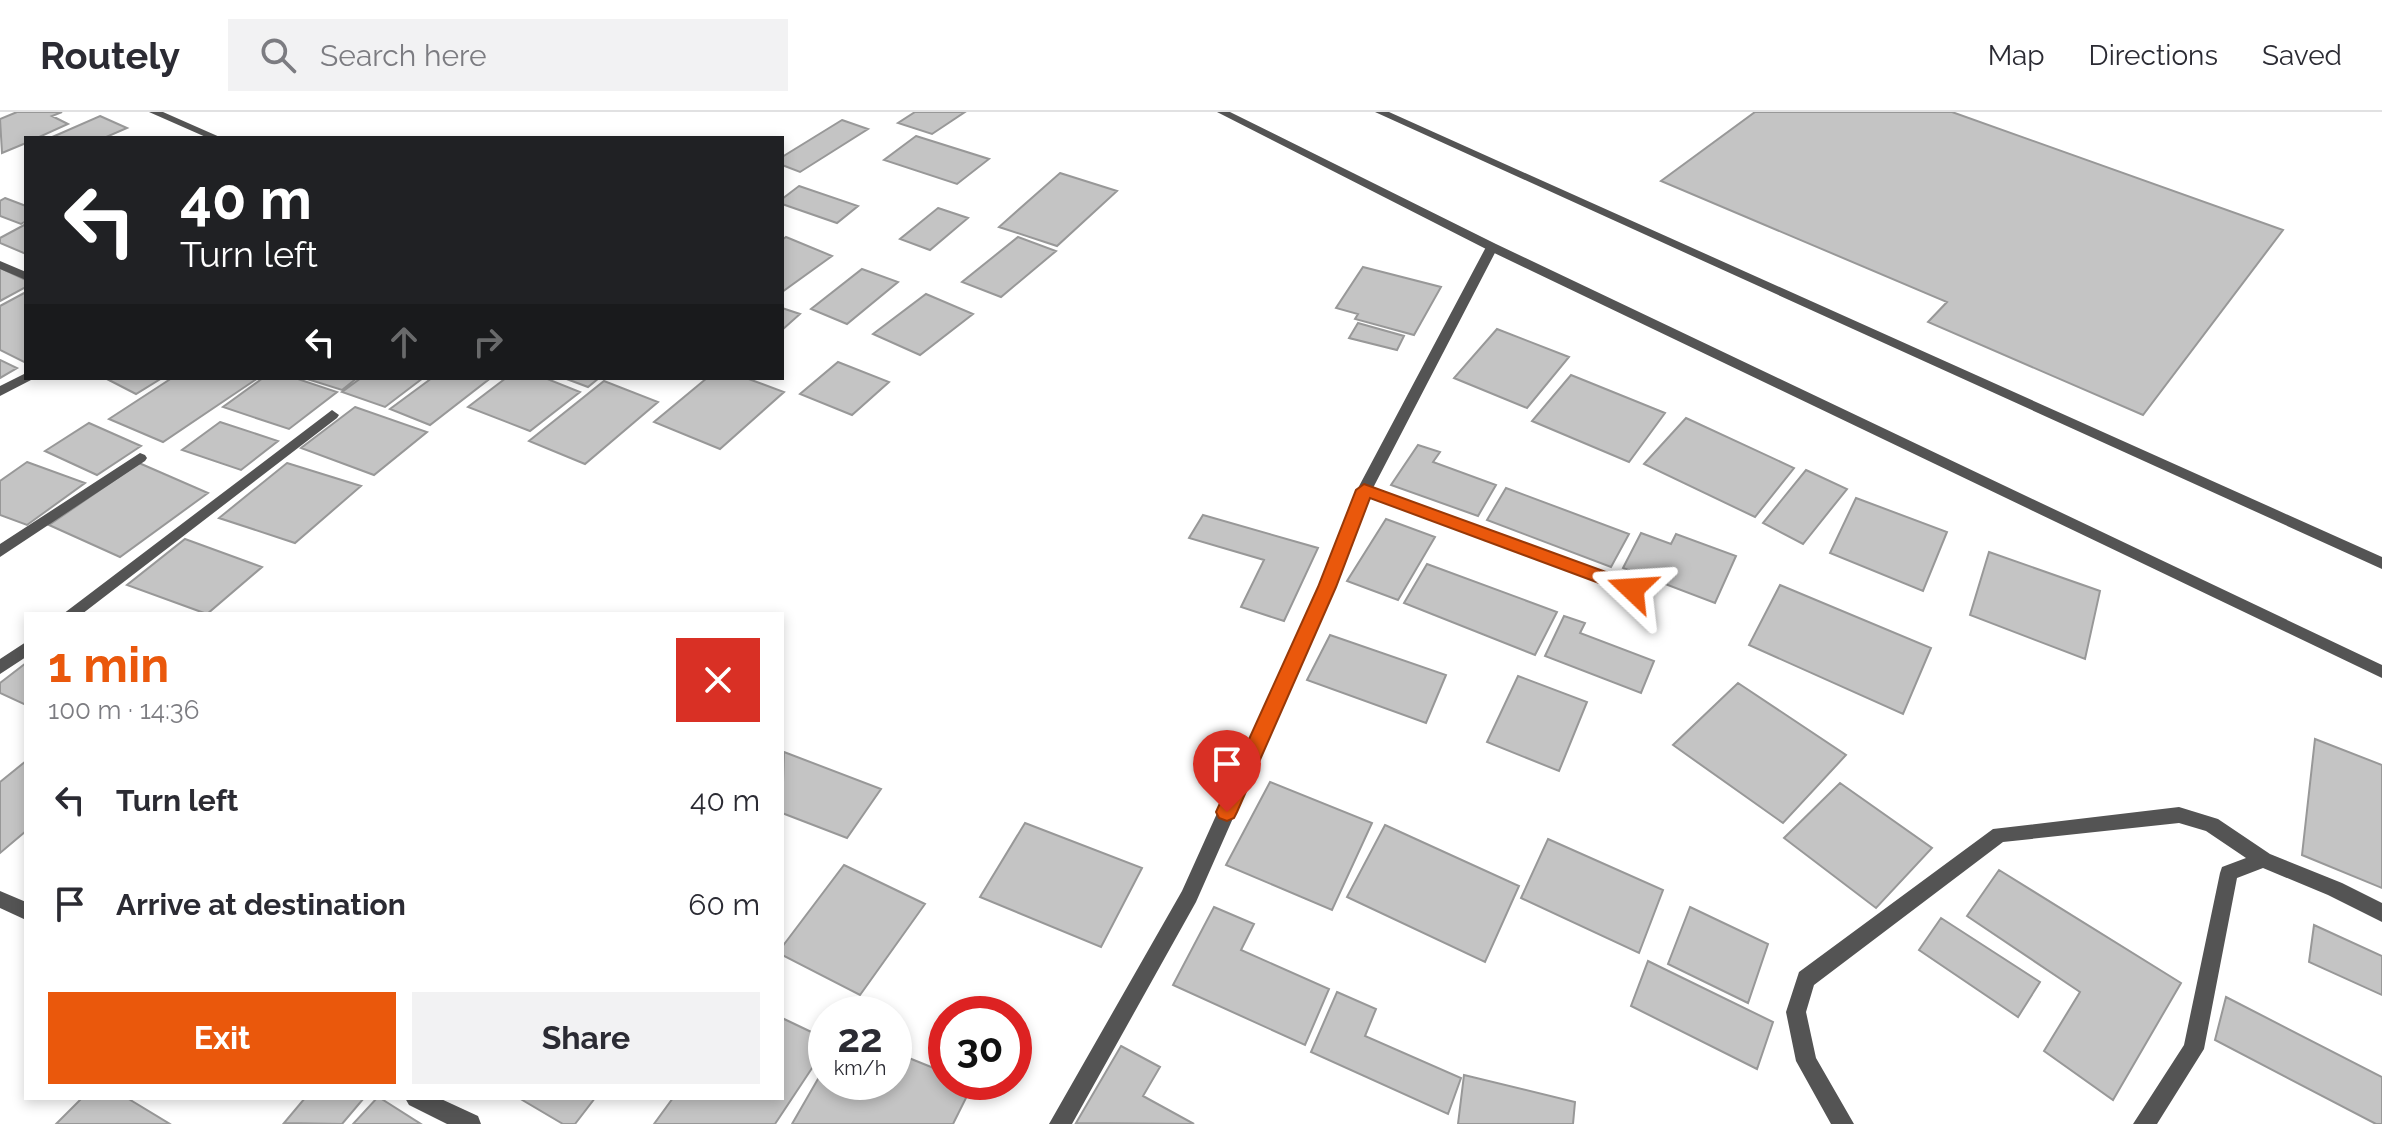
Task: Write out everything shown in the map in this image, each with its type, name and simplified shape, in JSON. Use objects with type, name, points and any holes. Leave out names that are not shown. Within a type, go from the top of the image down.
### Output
[{"type":"street","points":[[154,112],[212,136]]},
{"type":"street","points":[[1222,112],[1492,247],[2382,672]]},
{"type":"street","points":[[1380,112],[2382,563]]},
{"type":"street","points":[[1060,1124],[1189,896],[1327,587],[1364,490],[1492,247]]},
{"type":"street","points":[[0,265],[24,275]]},
{"type":"street","points":[[0,392],[24,378]]},
{"type":"street","points":[[74,612],[332,415]]},
{"type":"street","points":[[0,551],[140,458]]},
{"type":"street","points":[[1364,490],[1632,589]]},
{"type":"street","points":[[0,668],[24,650]]},
{"type":"street","points":[[1843,1124],[1806,1061],[1796,1012],[1806,979],[1999,835],[2179,815],[2212,825],[2263,860],[2335,889],[2382,913]]},
{"type":"street","points":[[2144,1124],[2194,1049],[2229,873],[2263,860]]},
{"type":"street","points":[[0,899],[24,910]]},
{"type":"street","points":[[419,1100],[457,1122]]},
{"type":"building","points":[[17,112],[62,112],[52,116],[68,124],[41,136],[24,136],[24,144],[2,153],[0,119]]},
{"type":"building","points":[[915,112],[965,112],[932,134],[898,123]]},
{"type":"building","points":[[1755,112],[1952,112],[2283,230],[2143,415],[1928,322],[1947,302],[1661,181]]},
{"type":"building","points":[[100,116],[127,128],[109,136],[55,136]]},
{"type":"building","points":[[842,120],[868,129],[800,172],[784,166],[784,156]]},
{"type":"building","points":[[916,136],[989,159],[957,184],[884,160]]},
{"type":"building","points":[[1060,173],[1117,191],[1057,246],[999,227]]},
{"type":"building","points":[[799,186],[858,206],[837,223],[784,205],[784,197]]},
{"type":"building","points":[[5,198],[24,205],[24,222],[21,224],[0,216],[0,201]]},
{"type":"building","points":[[938,208],[968,218],[930,250],[900,239]]},
{"type":"building","points":[[24,225],[24,253],[0,243],[0,238]]},
{"type":"building","points":[[1018,237],[1056,251],[1001,297],[962,282]]},
{"type":"building","points":[[784,238],[832,256],[784,291]]},
{"type":"building","points":[[1363,267],[1441,287],[1414,335],[1355,319],[1358,314],[1336,308]]},
{"type":"building","points":[[0,268],[24,279],[24,288],[0,301]]},
{"type":"building","points":[[862,269],[898,282],[847,324],[811,309]]},
{"type":"building","points":[[24,293],[24,362],[0,350],[0,306]]},
{"type":"building","points":[[926,294],[973,314],[920,355],[873,334]]},
{"type":"building","points":[[784,309],[800,314],[784,328]]},
{"type":"building","points":[[1358,323],[1404,336],[1397,350],[1349,338]]},
{"type":"building","points":[[1497,329],[1569,357],[1527,408],[1454,378]]},
{"type":"building","points":[[0,360],[17,368],[0,378]]},
{"type":"building","points":[[838,362],[889,382],[852,415],[800,394]]},
{"type":"building","points":[[1571,375],[1665,413],[1629,462],[1532,421]]},
{"type":"building","points":[[109,380],[159,380],[136,394]]},
{"type":"building","points":[[169,380],[255,380],[163,442],[109,419]]},
{"type":"building","points":[[260,380],[301,380],[337,392],[289,429],[223,407]]},
{"type":"building","points":[[310,380],[354,380],[342,390]]},
{"type":"building","points":[[358,380],[420,380],[385,407],[342,392]]},
{"type":"building","points":[[429,380],[488,380],[430,425],[390,409]]},
{"type":"building","points":[[503,380],[550,380],[580,392],[530,431],[468,407]]},
{"type":"building","points":[[569,380],[597,380],[588,387]]},
{"type":"building","points":[[705,380],[751,380],[784,392],[720,449],[654,422]]},
{"type":"building","points":[[604,381],[658,402],[585,464],[529,441]]},
{"type":"building","points":[[355,407],[427,432],[374,475],[301,448]]},
{"type":"building","points":[[1686,418],[1794,468],[1755,517],[1644,464]]},
{"type":"building","points":[[220,422],[278,441],[241,470],[182,450]]},
{"type":"building","points":[[89,423],[141,446],[97,475],[45,451]]},
{"type":"building","points":[[1418,445],[1440,452],[1433,462],[1496,485],[1478,516],[1391,485]]},
{"type":"building","points":[[27,462],[85,483],[27,525],[0,515],[0,481]]},
{"type":"building","points":[[139,463],[208,493],[120,557],[49,525]]},
{"type":"building","points":[[287,463],[361,486],[295,543],[219,518]]},
{"type":"building","points":[[1806,470],[1847,489],[1803,544],[1763,523]]},
{"type":"building","points":[[1506,488],[1629,534],[1611,567],[1487,520]]},
{"type":"building","points":[[1856,498],[1947,532],[1923,591],[1830,553]]},
{"type":"building","points":[[1203,515],[1318,548],[1284,621],[1241,607],[1264,560],[1189,538]]},
{"type":"building","points":[[1386,519],[1435,537],[1398,600],[1347,581]]},
{"type":"building","points":[[1641,533],[1671,544],[1676,534],[1736,556],[1715,603],[1623,568]]},
{"type":"building","points":[[185,539],[262,567],[209,612],[201,612],[127,585]]},
{"type":"building","points":[[1989,552],[2100,591],[2085,659],[1970,615]]},
{"type":"building","points":[[1427,564],[1557,612],[1535,655],[1404,603]]},
{"type":"building","points":[[1780,585],[1931,648],[1903,714],[1749,645]]},
{"type":"building","points":[[1564,616],[1585,623],[1580,633],[1654,661],[1641,693],[1545,656]]},
{"type":"building","points":[[1330,635],[1446,675],[1426,723],[1307,680]]},
{"type":"building","points":[[24,665],[24,704],[0,693],[0,683]]},
{"type":"building","points":[[1518,676],[1587,702],[1559,771],[1487,742]]},
{"type":"building","points":[[1738,683],[1846,755],[1783,823],[1673,745]]},
{"type":"building","points":[[2315,739],[2382,765],[2382,888],[2302,855]]},
{"type":"building","points":[[784,752],[881,789],[847,838],[784,814]]},
{"type":"building","points":[[24,763],[24,833],[0,853],[0,782]]},
{"type":"building","points":[[1270,782],[1372,823],[1332,910],[1226,865]]},
{"type":"building","points":[[1840,783],[1932,848],[1876,908],[1784,838]]},
{"type":"building","points":[[1025,823],[1142,868],[1101,947],[980,897]]},
{"type":"building","points":[[1385,825],[1519,886],[1485,962],[1347,897]]},
{"type":"building","points":[[1548,839],[1663,890],[1639,953],[1521,898]]},
{"type":"building","points":[[844,865],[925,904],[860,995],[784,956],[784,944]]},
{"type":"building","points":[[1999,870],[2181,983],[2113,1100],[2044,1051],[2080,992],[1967,916]]},
{"type":"building","points":[[1214,907],[1254,924],[1241,950],[1329,989],[1305,1045],[1173,985]]},
{"type":"building","points":[[1690,907],[1768,944],[1748,1003],[1668,964]]},
{"type":"building","points":[[1941,918],[2040,982],[2018,1017],[1919,950]]},
{"type":"building","points":[[2314,925],[2382,956],[2382,995],[2309,962]]},
{"type":"building","points":[[1648,961],[1773,1022],[1757,1069],[1631,1006]]},
{"type":"building","points":[[1337,992],[1376,1009],[1365,1036],[1461,1078],[1448,1114],[1311,1052]]},
{"type":"building","points":[[2226,997],[2382,1077],[2382,1124],[2376,1124],[2215,1040]]},
{"type":"building","points":[[784,1019],[808,1030],[808,1074],[775,1124],[654,1124],[672,1100],[784,1100]]},
{"type":"building","points":[[1121,1046],[1160,1067],[1143,1096],[1194,1124],[1076,1123]]},
{"type":"building","points":[[912,1059],[928,1066],[928,1100],[965,1100],[953,1124],[792,1124],[808,1096],[808,1100],[912,1100]]},
{"type":"building","points":[[1464,1075],[1575,1102],[1573,1124],[1458,1124]]},
{"type":"building","points":[[80,1100],[130,1100],[170,1124],[56,1124]]},
{"type":"building","points":[[303,1100],[362,1100],[342,1124],[284,1123]]},
{"type":"building","points":[[375,1100],[383,1100],[421,1124],[353,1124]]},
{"type":"building","points":[[522,1100],[593,1100],[575,1124],[563,1124]]},
{"type":"route","points":[[1227,812],[1327,587],[1364,490],[1632,589]]}]
